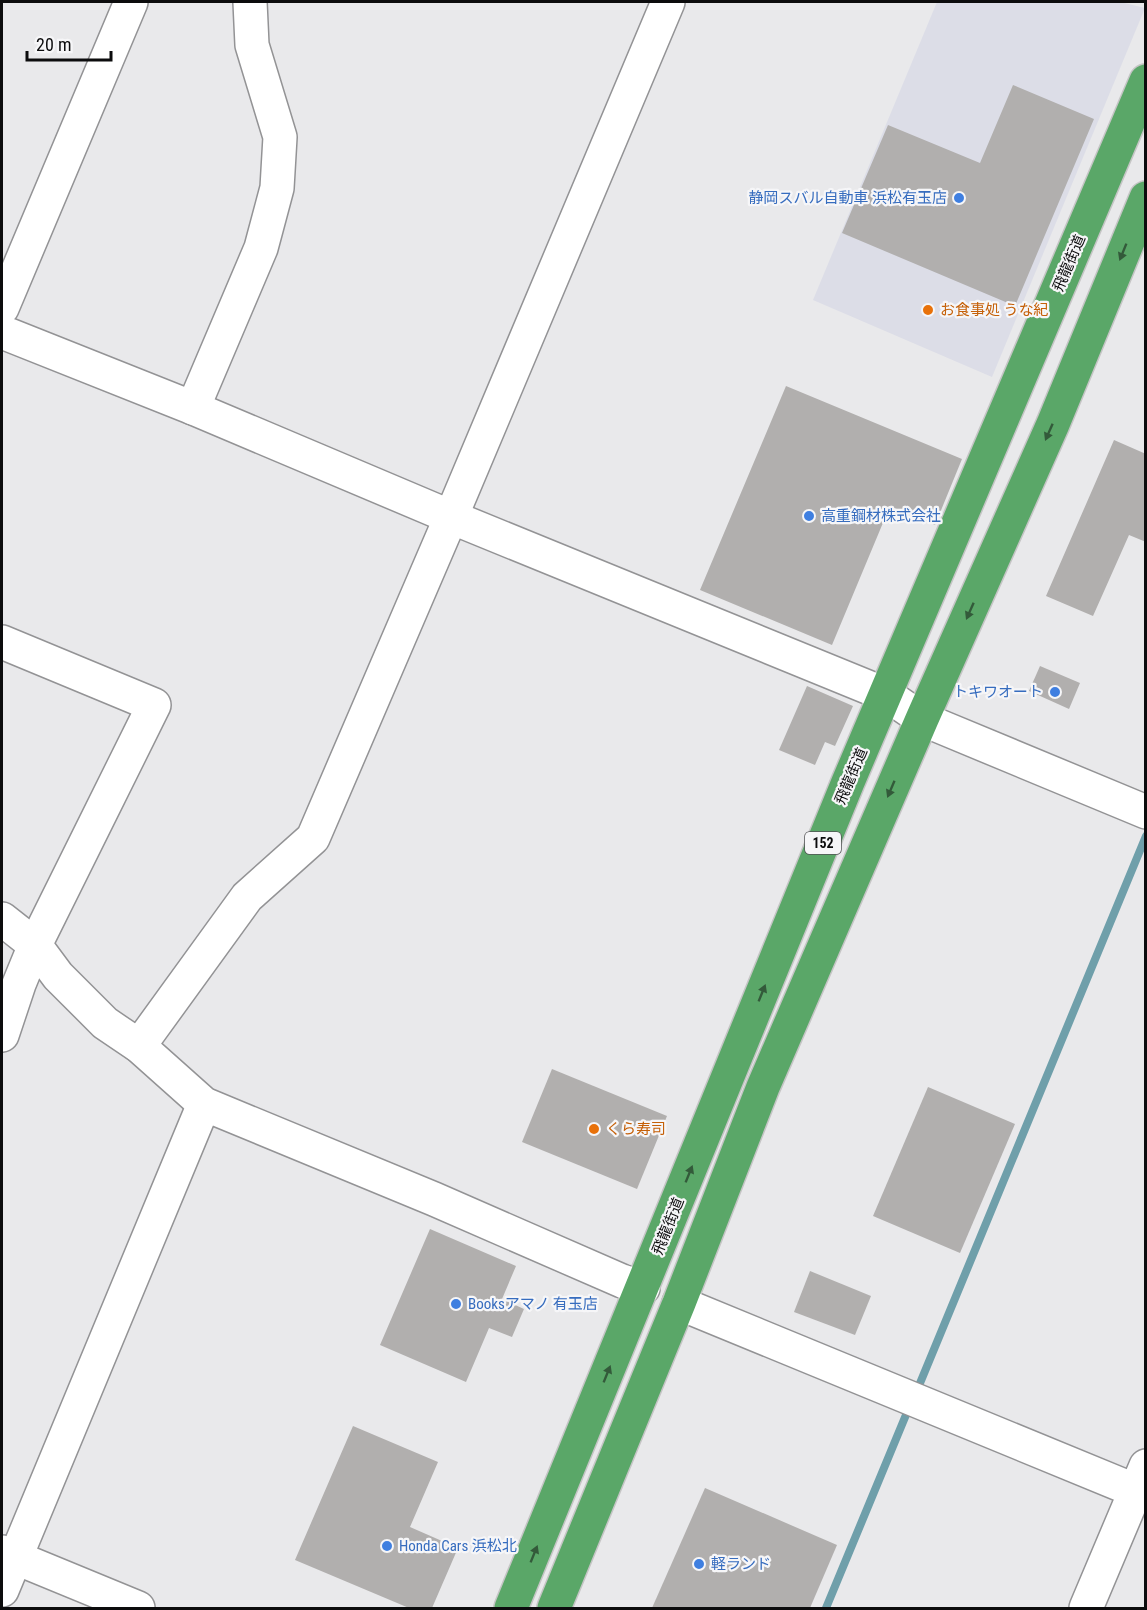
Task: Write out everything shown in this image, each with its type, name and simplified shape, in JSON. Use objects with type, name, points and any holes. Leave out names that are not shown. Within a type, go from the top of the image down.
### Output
[{"type":"highway","name":"飛龍街道","points":[[511,1608],[848,782],[1146,81]]},
{"type":"highway","name":"152","points":[[554,1608],[680,1303],[763,1087],[922,719],[1053,424],[1146,198]]},
{"type":"street","points":[[2,308],[131,2]]},
{"type":"street","points":[[193,408],[261,248],[277,188],[280,137],[252,45],[250,2]]},
{"type":"street","points":[[140,1046],[247,897],[313,838],[668,2]]},
{"type":"street","points":[[2,332],[193,408],[451,517],[886,695],[922,719],[1146,812]]},
{"type":"street","points":[[2,642],[154,705],[35,945],[2,1035]]},
{"type":"street","points":[[2,919],[35,945],[58,976],[105,1023],[140,1046],[204,1104],[643,1288]]},
{"type":"street","points":[[2,1590],[8,1554],[204,1104]]},
{"type":"street","points":[[680,1303],[1142,1484],[1086,1608]]},
{"type":"street","points":[[8,1554],[138,1608]]},
{"type":"shaded area","points":[[937,2],[1120,2],[1145,8],[992,377],[813,300]]},
{"type":"building","name":"静岡スバル自動車 浜松有玉店","points":[[1013,85],[1094,119],[1015,306],[842,233],[888,125],[980,163]]},
{"type":"building","name":"高重鋼材株式会社","points":[[786,386],[962,459],[935,525],[890,506],[832,645],[700,590]]},
{"type":"building","points":[[1114,440],[1146,454],[1146,542],[1129,535],[1093,616],[1046,596]]},
{"type":"building","points":[[1040,666],[1080,683],[1069,709],[1029,691]]},
{"type":"building","points":[[807,686],[853,706],[835,746],[825,742],[815,765],[779,750]]},
{"type":"building","name":"くら寿司","points":[[552,1069],[667,1116],[637,1189],[522,1142]]},
{"type":"building","points":[[928,1087],[1015,1124],[960,1253],[873,1216]]},
{"type":"building","name":"Booksアマノ 有玉店","points":[[430,1229],[516,1266],[502,1299],[524,1309],[512,1337],[489,1328],[466,1382],[380,1345]]},
{"type":"building","points":[[810,1271],[871,1296],[855,1335],[794,1312]]},
{"type":"building","points":[[353,1426],[438,1462],[410,1527],[458,1548],[432,1608],[409,1608],[295,1560]]},
{"type":"building","points":[[705,1488],[837,1545],[810,1608],[652,1608]]},
{"type":"waterway","points":[[918,1388],[1146,836]]},
{"type":"waterway","points":[[826,1608],[908,1410]]},
{"type":"place","name":"静岡スバル自動車 浜松有玉店","points":[[959,198]]},
{"type":"place","name":"お食事処 うな紀","points":[[928,310]]},
{"type":"place","name":"高重鋼材株式会社","points":[[809,516]]},
{"type":"place","name":"トキワオート","points":[[1055,692]]},
{"type":"place","name":"くら寿司","points":[[594,1129]]},
{"type":"place","name":"Booksアマノ 有玉店","points":[[456,1304]]},
{"type":"place","name":"Honda Cars 浜松北","points":[[387,1546]]},
{"type":"place","name":"軽ランド","points":[[699,1564]]}]
